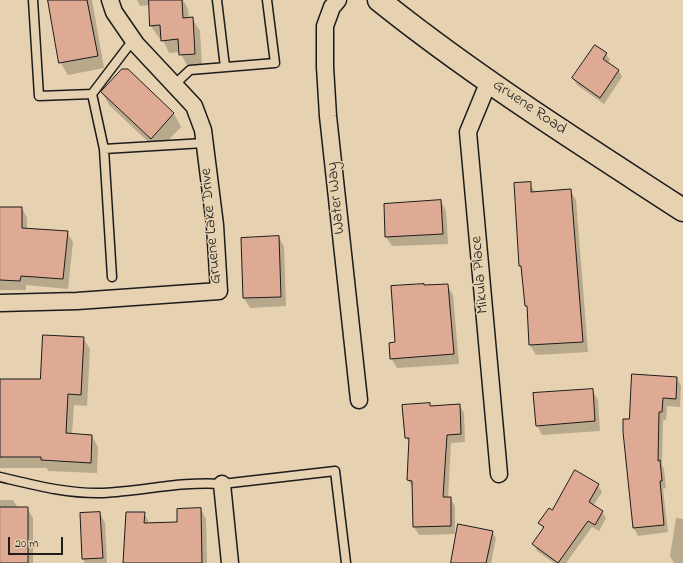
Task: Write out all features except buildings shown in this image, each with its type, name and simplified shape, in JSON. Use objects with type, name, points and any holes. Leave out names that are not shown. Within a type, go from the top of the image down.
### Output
[{"type":"street","name":"Gruene Lake Drive","points":[[0,303],[77,302],[219,290],[215,224],[203,130],[194,106],[133,40],[114,12],[110,0]]},
{"type":"street","name":"Water Way","points":[[338,0],[332,7],[325,26],[325,67],[328,116],[359,400]]},
{"type":"street","name":"Gruene Road","points":[[379,0],[452,56],[488,81],[683,210]]},
{"type":"street","name":"Mikula Place","points":[[488,81],[468,132],[499,474]]},
{"type":"street","points":[[222,484],[230,563]]},
{"type":"lane","points":[[33,0],[39,96],[92,94]]},
{"type":"lane","points":[[217,0],[225,67]]},
{"type":"lane","points":[[174,85],[190,70],[275,63],[267,0]]},
{"type":"lane","points":[[112,277],[104,149],[92,94],[133,40]]},
{"type":"lane","points":[[104,149],[204,143]]},
{"type":"lane","points":[[0,477],[54,490],[80,493],[103,493],[204,483],[222,484],[335,471],[346,563]]}]
